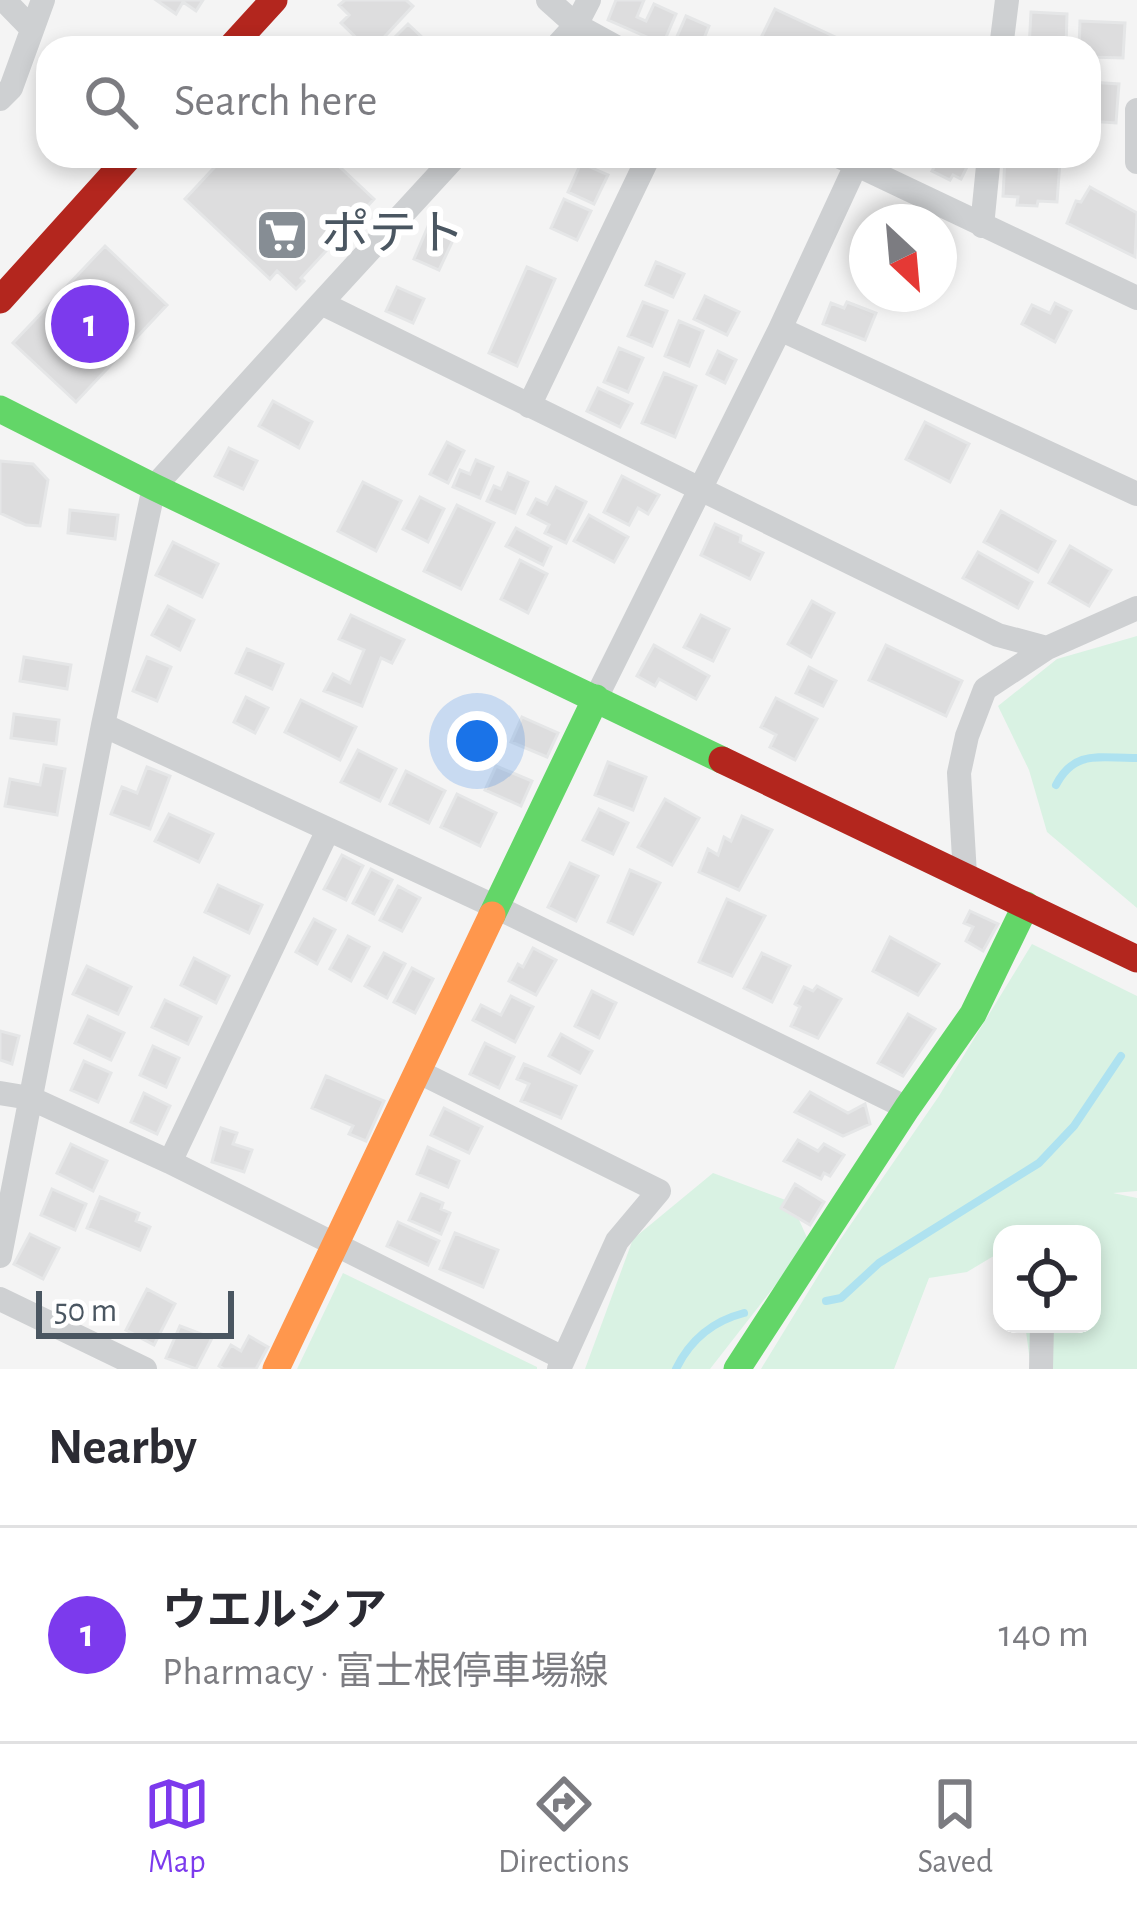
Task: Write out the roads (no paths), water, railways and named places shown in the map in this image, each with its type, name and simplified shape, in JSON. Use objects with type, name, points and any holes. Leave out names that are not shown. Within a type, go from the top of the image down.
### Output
[{"type":"street","points":[[4,0],[32,29]]},
{"type":"street","points":[[0,99],[11,88],[43,0]]},
{"type":"street","points":[[241,36],[274,0]]},
{"type":"street","points":[[548,0],[596,36]]},
{"type":"street","points":[[566,36],[589,0]]},
{"type":"street","points":[[1002,36],[1006,0]]},
{"type":"street","points":[[1137,110],[1137,162]]},
{"type":"street","points":[[0,300],[119,168]]},
{"type":"street","points":[[0,1256],[154,487],[444,168]]},
{"type":"street","points":[[529,406],[644,168]]},
{"type":"street","points":[[276,1369],[596,698],[780,329],[844,168]]},
{"type":"street","points":[[863,168],[1137,298]]},
{"type":"street","points":[[982,226],[988,168]]},
{"type":"street","points":[[321,303],[998,635],[1047,648]]},
{"type":"street","points":[[780,329],[1137,494]]},
{"type":"street","points":[[0,409],[1137,959]]},
{"type":"street","points":[[965,874],[959,773],[986,688],[1047,648],[1137,608]]},
{"type":"street","points":[[103,724],[496,907],[907,1108]]},
{"type":"street","points":[[170,1162],[328,830]]},
{"type":"street","points":[[737,1369],[974,1014],[1026,905]]},
{"type":"street","points":[[0,1093],[30,1098],[170,1162],[561,1364],[616,1241],[659,1191],[419,1072]]},
{"type":"street","points":[[0,1299],[145,1369]]},
{"type":"street","points":[[1040,1369],[1042,1333]]},
{"type":"waterway","points":[[1056,785],[1081,760],[1137,758]]},
{"type":"waterway","points":[[826,1301],[841,1298],[879,1263],[1039,1163],[1074,1126],[1121,1056]]},
{"type":"waterway","points":[[676,1369],[704,1333],[744,1313]]},
{"type":"place","name":"ポテト","points":[[282,235]]},
{"type":"place","name":"ウエルシア","points":[[90,324]]}]
